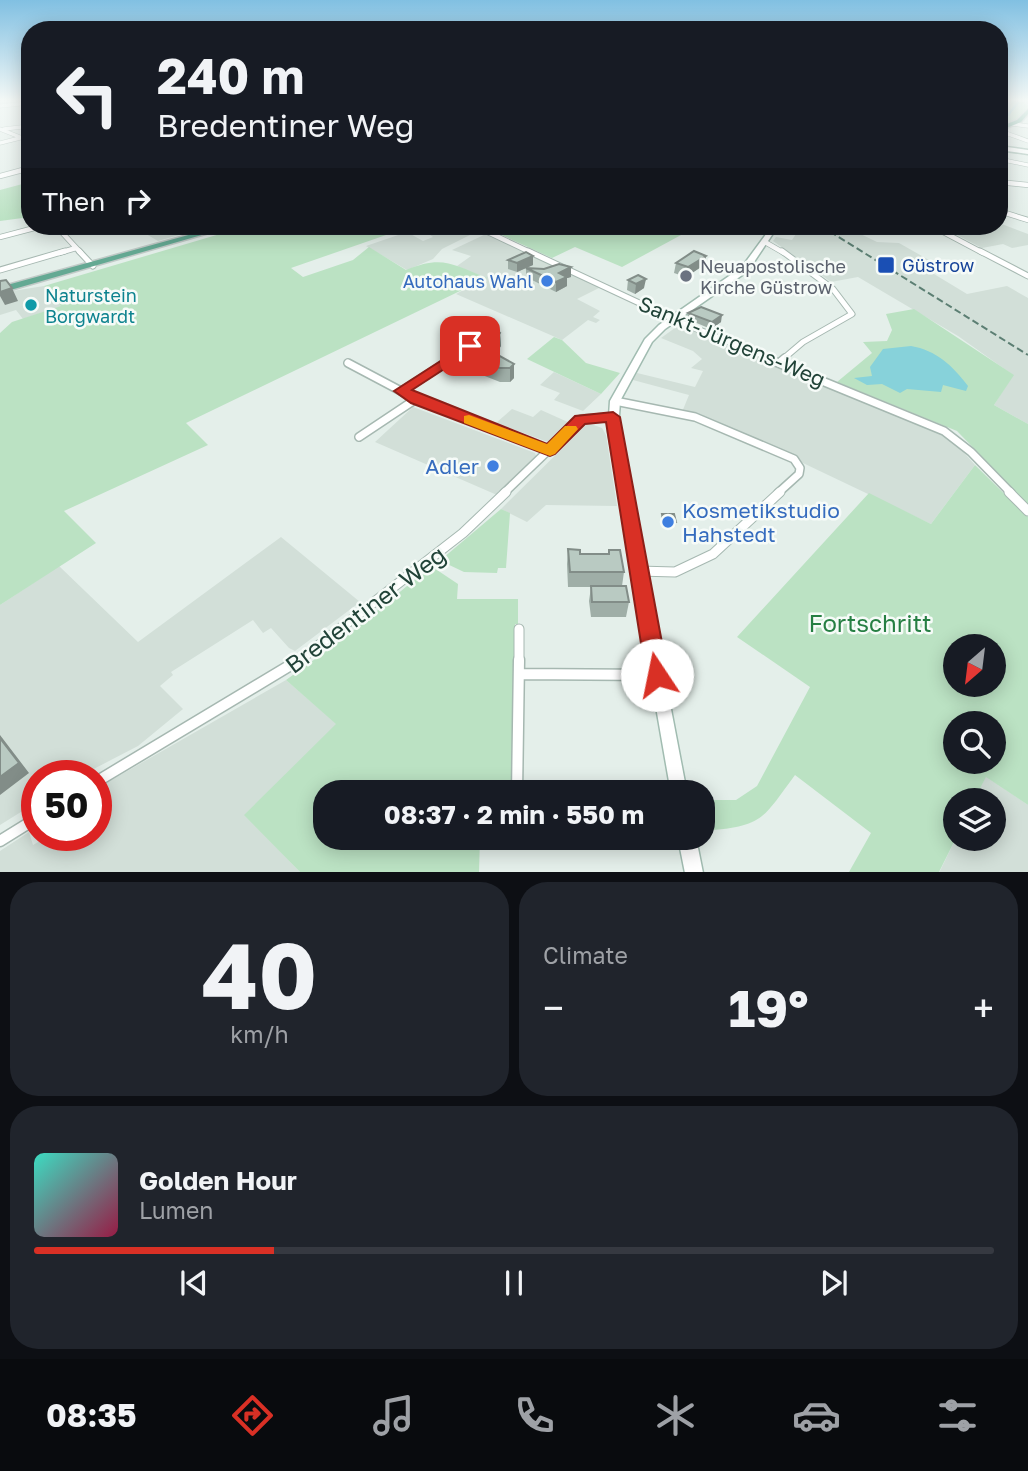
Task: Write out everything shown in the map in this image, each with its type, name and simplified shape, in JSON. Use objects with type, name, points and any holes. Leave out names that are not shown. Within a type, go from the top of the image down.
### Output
[{"type":"main road","points":[[1008,149],[1028,152]]},
{"type":"main road","points":[[92,265],[190,235]]},
{"type":"main road","points":[[0,288],[197,235]]},
{"type":"main road","points":[[677,780],[638,571],[613,417],[615,401],[648,341],[674,318],[745,269],[769,235]]},
{"type":"main road","points":[[689,850],[694,872]]},
{"type":"street","points":[[1008,161],[1028,165]]},
{"type":"street","points":[[0,176],[21,170]]},
{"type":"street","points":[[1008,183],[1027,185]]},
{"type":"street","points":[[1008,214],[1028,220]]},
{"type":"street","points":[[0,237],[21,232]]},
{"type":"street","points":[[64,235],[92,265]]},
{"type":"street","name":"Sankt-Jürgens-Weg","points":[[494,235],[674,318],[944,431],[957,439],[1028,511]]},
{"type":"street","points":[[949,235],[1028,276]]},
{"type":"street","points":[[765,242],[774,245],[833,289],[852,314],[803,342],[779,363]]},
{"type":"street","points":[[3,269],[76,248]]},
{"type":"street","points":[[402,391],[480,340]]},
{"type":"street","points":[[348,363],[416,400],[550,451]]},
{"type":"street","points":[[359,437],[416,400]]},
{"type":"street","points":[[615,401],[695,417],[720,426],[793,459],[800,468],[799,474],[713,554],[675,572],[638,571]]},
{"type":"street","name":"Bredentiner Weg","points":[[112,773],[273,678],[324,643],[463,533],[580,419],[613,417]]},
{"type":"street","points":[[519,629],[519,780]]},
{"type":"street","points":[[519,674],[657,675]]},
{"type":"street","points":[[0,841],[21,828]]},
{"type":"shaded area","points":[[1008,226],[1028,234],[1028,245],[1012,248],[1003,244],[982,248],[957,235],[1008,235]]},
{"type":"shaded area","points":[[148,235],[179,235],[158,241]]},
{"type":"shaded area","points":[[398,235],[412,235],[423,241],[433,237],[430,235],[470,235],[442,249],[433,259],[407,270],[366,246]]},
{"type":"shaded area","points":[[488,235],[601,287],[577,299],[600,311],[593,317],[600,320],[596,323],[588,320],[562,340],[456,294],[486,278],[457,266],[471,256],[452,250]]},
{"type":"shaded area","points":[[795,235],[863,235],[877,242],[899,243],[943,268],[929,271],[967,294],[1007,286],[1028,298],[1028,424],[994,405],[1013,375],[958,336],[858,277],[831,282],[773,241],[776,237],[792,240]]},
{"type":"shaded area","name":"Naturstein Borgwardt","points":[[44,286],[62,306],[23,319],[16,310],[0,315],[0,293]]},
{"type":"shaded area","points":[[679,325],[942,435],[959,447],[975,465],[931,524],[719,423],[682,412],[689,395],[633,380],[637,373],[695,387],[703,371],[691,368],[702,359],[693,351],[661,338]]},
{"type":"shaded area","points":[[554,372],[601,394],[583,411],[554,400],[560,393],[540,385]]},
{"type":"shaded area","points":[[413,407],[535,453],[536,456],[497,495],[375,442]]},
{"type":"shaded area","points":[[512,409],[533,417],[541,410],[570,423],[548,442],[496,423]]},
{"type":"shaded area","points":[[588,423],[602,428],[606,435],[617,506],[546,505],[527,522],[501,509]]},
{"type":"shaded area","points":[[281,537],[360,602],[295,651],[271,628],[263,633],[253,620],[171,672],[173,675],[160,686],[183,709],[138,746],[111,760],[21,760],[21,812],[0,825],[0,605],[59,566],[138,642]]},
{"type":"shaded area","points":[[286,680],[337,724],[245,815],[300,872],[0,872],[0,851],[21,837],[21,851],[112,851],[112,780]]},
{"type":"shaded area","points":[[986,776],[1003,788],[980,788]]},
{"type":"shaded area","points":[[1006,790],[1028,805],[1028,872],[939,872],[950,851],[1006,851]]},
{"type":"green space","points":[[21,184],[21,218],[0,221],[0,190]]},
{"type":"green space","points":[[217,235],[386,235],[291,268],[303,277],[353,260],[369,247],[406,270],[438,262],[455,265],[487,278],[186,423],[208,445],[64,511],[96,543],[0,605],[0,333],[12,322],[61,306],[44,286]]},
{"type":"green space","points":[[502,235],[681,235],[622,267],[575,247],[552,258]]},
{"type":"green space","points":[[914,309],[1014,375],[994,405],[1028,424],[1028,504],[957,431],[837,382],[872,353],[863,342],[887,341],[892,330],[886,314]]},
{"type":"green space","points":[[554,337],[562,340],[586,363],[620,373],[601,394],[527,359]]},
{"type":"green space","name":"Fortschritt","points":[[975,465],[1028,517],[1028,805],[986,777],[980,788],[943,788],[943,851],[950,851],[939,872],[849,872],[871,833],[795,775],[767,812],[759,818],[738,827],[715,830],[715,800],[736,800],[757,786],[810,687],[737,637],[869,493],[931,524]]},
{"type":"green space","points":[[501,509],[510,513],[506,568],[498,568],[497,573],[464,572],[443,562],[443,558]]},
{"type":"green space","points":[[431,566],[458,584],[457,599],[518,599],[518,624],[515,624],[512,780],[313,780],[313,850],[480,850],[479,872],[300,872],[244,815],[336,724],[286,680],[347,636]]},
{"type":"water","points":[[911,346],[928,351],[943,360],[968,386],[966,391],[943,385],[941,392],[907,389],[900,393],[882,384],[867,385],[854,378],[872,376],[870,367],[883,349]]},
{"type":"building","points":[[694,251],[706,256],[688,267],[676,263]]},
{"type":"building","points":[[526,252],[533,256],[517,263],[508,260]]},
{"type":"building","points":[[559,264],[571,267],[559,273],[567,277],[556,282],[526,268],[544,269]]},
{"type":"building","points":[[638,275],[646,279],[636,284],[628,280]]},
{"type":"building","points":[[6,280],[12,288],[0,292],[0,281]]},
{"type":"building","points":[[701,307],[722,315],[712,322],[688,313]]},
{"type":"building","points":[[497,330],[500,333],[489,350],[514,364],[510,368],[500,368],[472,358],[467,348],[485,331]]},
{"type":"building","points":[[662,514],[674,514],[676,522],[664,523]]},
{"type":"building","points":[[568,549],[580,550],[580,554],[609,554],[609,550],[620,550],[624,572],[570,572]]},
{"type":"building","points":[[591,586],[626,586],[629,602],[592,602]]},
{"type":"building","points":[[0,738],[19,763],[0,777]]},
{"type":"railway","points":[[835,235],[1028,355]]},
{"type":"slow traffic","points":[[469,420],[550,451],[570,429]]},
{"type":"place","name":"Güstrow","points":[[886,265]]},
{"type":"place","name":"Neuapostolische Kirche Güstrow","points":[[686,276]]},
{"type":"place","name":"Autohaus Wahl","points":[[547,281]]},
{"type":"place","name":"Naturstein Borgwardt","points":[[31,305]]},
{"type":"place","name":"Adler","points":[[493,466]]},
{"type":"place","name":"Kosmetikstudio Hahstedt","points":[[668,522]]},
{"type":"route","points":[[470,346],[402,391],[416,400],[550,451],[580,419],[589,416],[613,417],[613,431],[657,675]]}]
